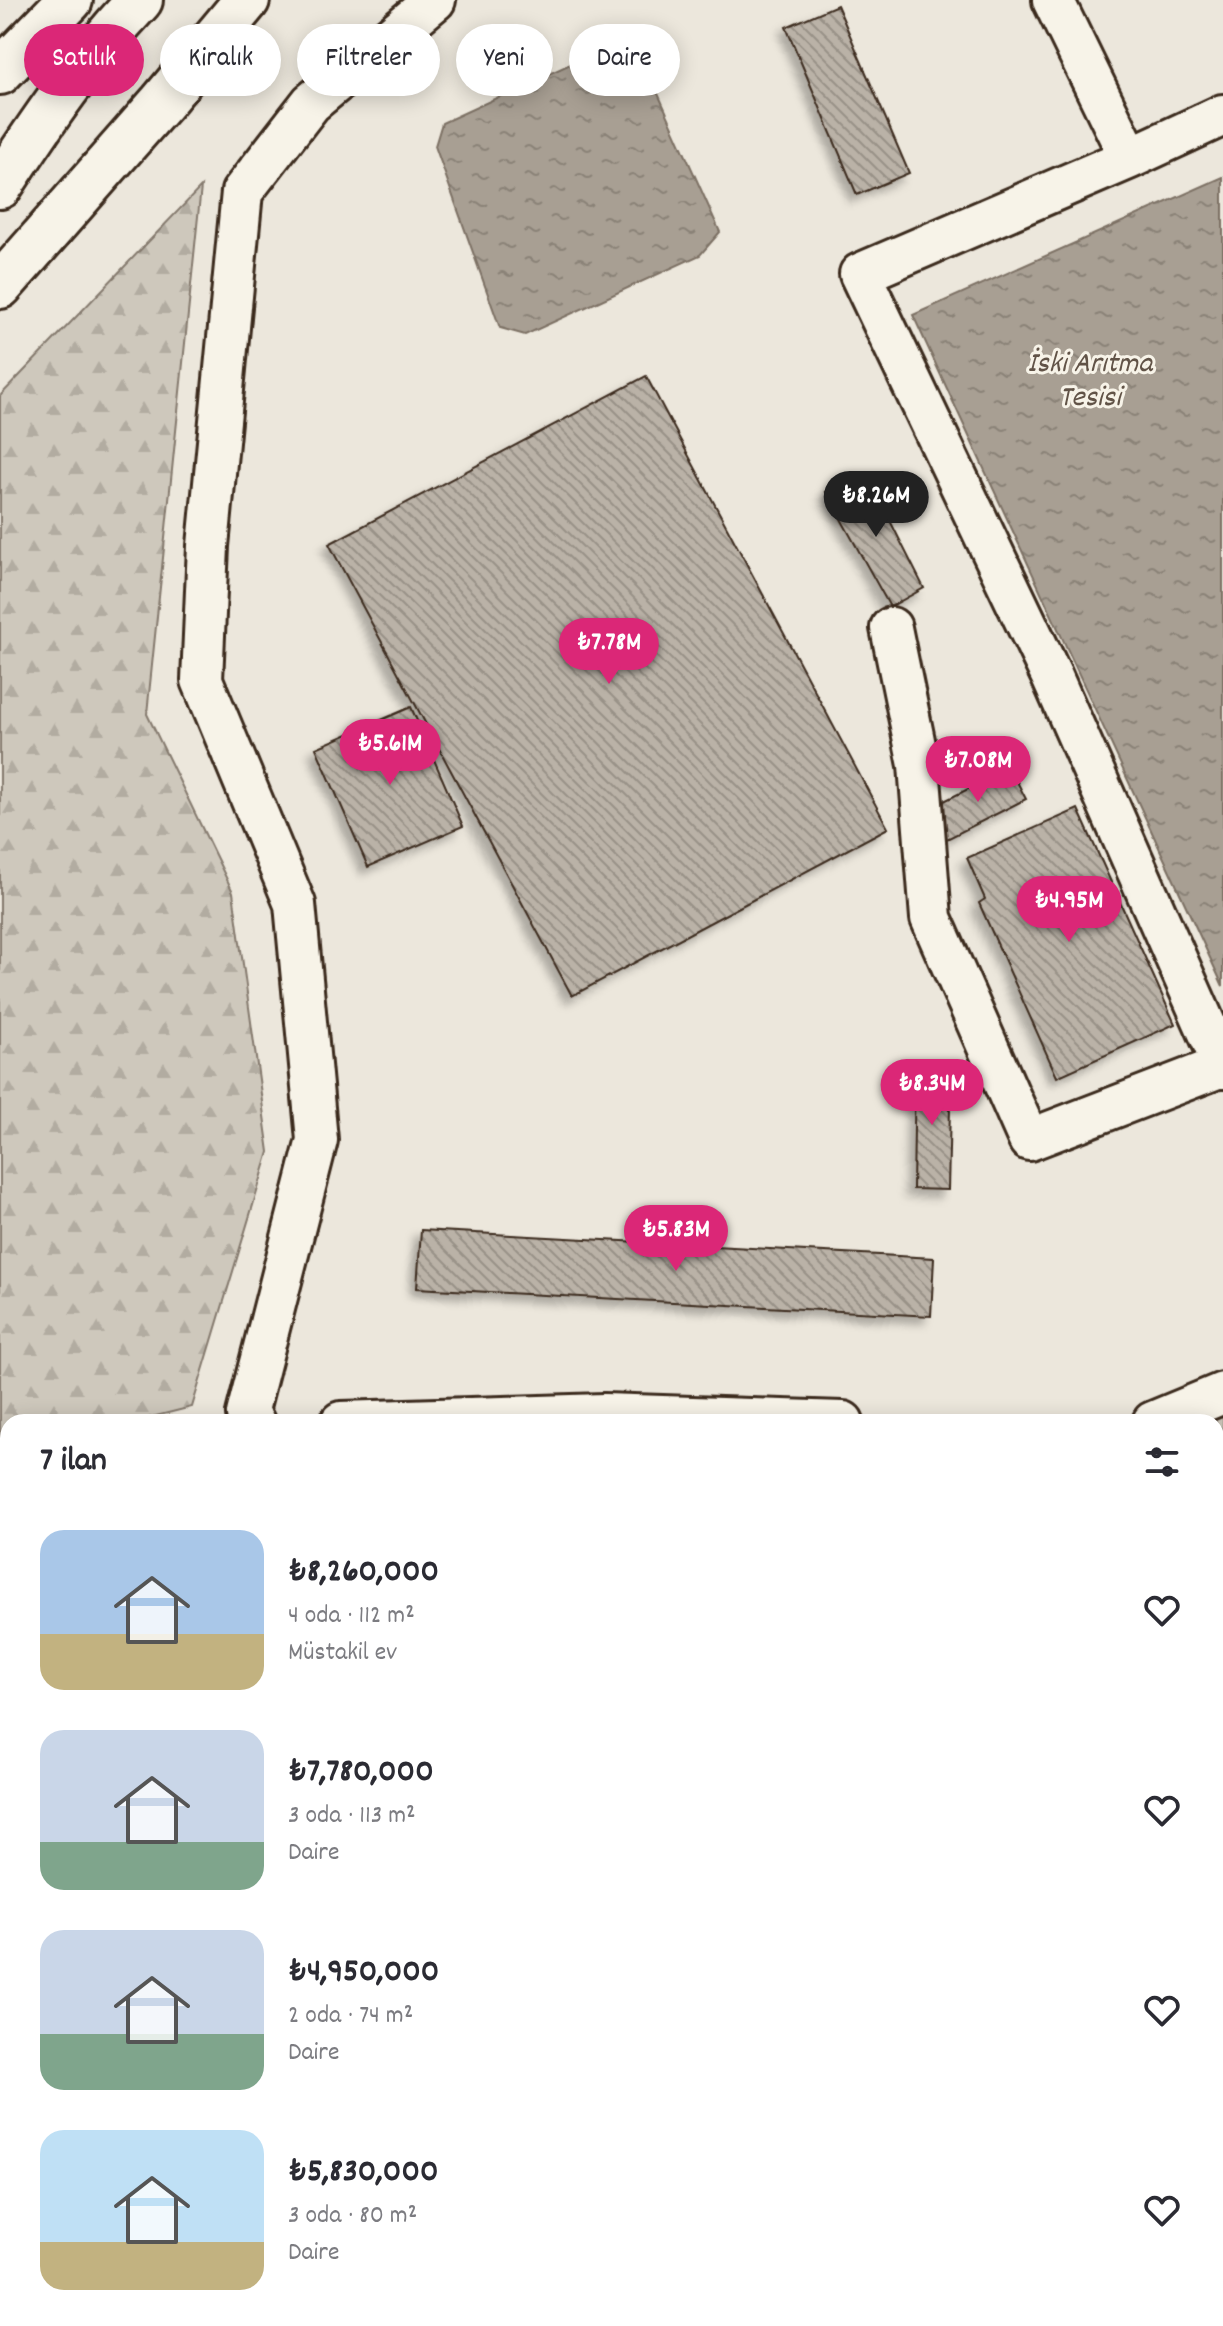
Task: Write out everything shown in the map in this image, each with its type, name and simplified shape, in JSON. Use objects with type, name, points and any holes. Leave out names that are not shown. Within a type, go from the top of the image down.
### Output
[{"type":"highway","points":[[0,72],[70,0]]},
{"type":"highway","points":[[0,186],[60,96],[106,36],[140,0]]},
{"type":"highway","points":[[0,286],[247,0]]},
{"type":"lane","points":[[247,1414],[317,1140],[295,904],[202,680],[208,546],[242,192],[311,103],[435,0]]},
{"type":"lane","points":[[1053,0],[1130,158]]},
{"type":"lane","points":[[891,628],[919,765],[931,918],[1029,1140],[1223,1066],[1052,677],[860,274],[1223,115]]},
{"type":"lane","points":[[1172,1414],[1223,1393]]},
{"type":"green space","points":[[201,187],[147,714],[233,892],[269,1152],[192,1407],[164,1414],[0,1414],[0,396]]},
{"type":"green space","points":[[1223,1400],[1223,1414],[1192,1414]]},
{"type":"water","points":[[569,65],[569,96],[659,96],[720,232],[700,255],[525,335],[500,328],[435,146],[442,123],[501,96],[553,96],[553,72]]},
{"type":"water","name":"İski Arıtma Tesisi","points":[[1223,177],[1223,986],[913,315]]},
{"type":"building","points":[[837,5],[909,173],[857,195],[786,27]]},
{"type":"building","points":[[646,376],[888,828],[572,996],[329,544]]},
{"type":"building","points":[[866,473],[924,588],[890,607],[826,492]]},
{"type":"building","points":[[411,707],[463,826],[368,867],[316,748]]},
{"type":"building","points":[[1010,768],[1026,799],[945,840],[930,808]]},
{"type":"building","points":[[1078,809],[1175,1024],[1057,1077],[979,903],[985,899],[967,858]]},
{"type":"building","points":[[915,1065],[951,1066],[948,1190],[913,1189]]},
{"type":"building","points":[[421,1230],[934,1258],[931,1316],[417,1288]]}]
